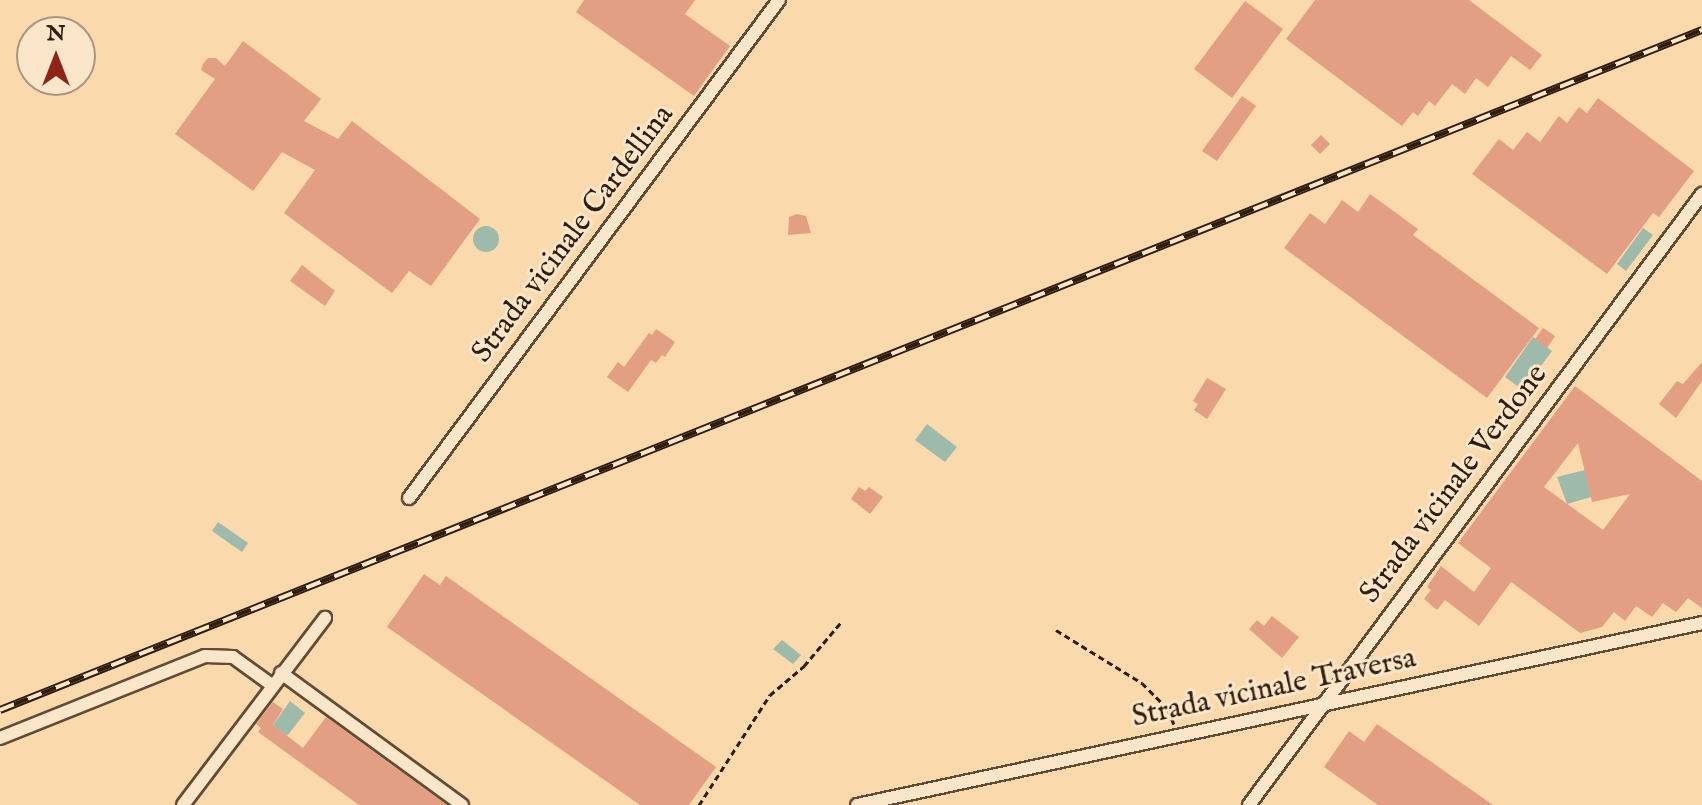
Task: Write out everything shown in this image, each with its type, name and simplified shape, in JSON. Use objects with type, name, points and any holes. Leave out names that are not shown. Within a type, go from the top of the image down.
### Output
[{"type":"street","name":"Strada vicinale Cardellina","points":[[409,498],[779,0]]},
{"type":"street","name":"Strada vicinale Verdone","points":[[1249,805],[1702,194]]},
{"type":"street","points":[[183,805],[325,618]]},
{"type":"street","name":"Strada vicinale Traversa","points":[[857,805],[1702,623]]},
{"type":"street","points":[[0,738],[205,656],[233,657],[272,685]]},
{"type":"street","points":[[281,673],[462,805]]},
{"type":"path","points":[[699,805],[770,695],[804,666],[842,621]]},
{"type":"path","points":[[1056,630],[1142,683],[1168,709],[1177,736]]},
{"type":"shaded area","points":[[486,226],[495,230],[499,239],[495,248],[486,252],[477,248],[473,239],[477,230]]},
{"type":"shaded area","points":[[1643,228],[1653,235],[1626,271],[1617,264]]},
{"type":"shaded area","points":[[1533,337],[1552,351],[1523,390],[1505,377]]},
{"type":"shaded area","points":[[927,424],[957,447],[945,462],[915,440]]},
{"type":"shaded area","points":[[1585,470],[1591,497],[1567,504],[1557,477]]},
{"type":"shaded area","points":[[218,522],[248,543],[242,552],[212,531]]},
{"type":"shaded area","points":[[782,640],[801,655],[793,664],[773,649]]},
{"type":"shaded area","points":[[290,701],[305,713],[287,736],[273,725]]},
{"type":"building","points":[[584,0],[695,0],[685,14],[730,46],[694,96],[576,12]]},
{"type":"building","points":[[1315,0],[1469,0],[1542,55],[1530,70],[1511,56],[1488,87],[1476,78],[1465,94],[1452,84],[1435,106],[1429,101],[1418,116],[1413,112],[1402,126],[1286,39]]},
{"type":"building","points":[[1245,1],[1283,29],[1232,98],[1194,69]]},
{"type":"building","points":[[243,41],[321,99],[304,121],[338,139],[352,121],[480,219],[431,286],[409,271],[392,293],[284,213],[315,170],[282,152],[253,191],[175,134],[215,79],[201,70],[203,64],[208,58],[216,58],[225,66]]},
{"type":"building","points":[[1242,96],[1256,106],[1217,161],[1202,151]]},
{"type":"building","points":[[1598,98],[1694,171],[1659,217],[1653,213],[1607,274],[1472,174],[1499,139],[1513,150],[1527,132],[1540,142],[1559,116],[1567,123],[1579,107],[1587,113]]},
{"type":"building","points":[[1321,135],[1330,144],[1320,154],[1311,145]]},
{"type":"building","points":[[1370,194],[1418,229],[1413,235],[1539,328],[1487,398],[1284,248],[1310,213],[1325,224],[1342,200],[1358,212]]},
{"type":"building","points":[[797,214],[806,216],[811,233],[788,235],[789,217]]},
{"type":"building","points":[[302,265],[335,291],[325,306],[290,281]]},
{"type":"building","points":[[1543,328],[1555,336],[1547,348],[1535,339]]},
{"type":"building","points":[[656,329],[675,342],[665,357],[662,355],[656,363],[651,360],[628,392],[607,377],[618,362],[624,367],[649,333],[652,335]]},
{"type":"building","points":[[1702,362],[1702,381],[1676,418],[1659,404],[1677,381],[1683,384]]},
{"type":"building","points":[[1207,378],[1226,389],[1207,419],[1194,410],[1198,404],[1193,401]]},
{"type":"building","points":[[1575,386],[1702,481],[1702,608],[1688,598],[1676,612],[1663,603],[1652,617],[1636,606],[1625,621],[1614,612],[1602,627],[1580,633],[1511,582],[1479,626],[1445,600],[1437,610],[1424,599],[1431,590],[1427,587],[1441,566],[1474,592],[1491,568],[1458,543]],"holes":[[[1578,443],[1592,502],[1630,494],[1603,530],[1544,487]]]},
{"type":"building","points":[[859,487],[865,491],[869,487],[883,497],[870,514],[851,499]]},
{"type":"building","points":[[424,574],[440,585],[446,576],[716,767],[689,805],[640,805],[387,627]]},
{"type":"building","points":[[1272,616],[1299,637],[1282,658],[1249,629],[1257,620],[1264,626]]},
{"type":"building","points":[[273,702],[283,709],[273,725],[303,748],[326,717],[447,805],[359,805],[258,732],[261,728],[256,724]]},
{"type":"building","points":[[1377,724],[1493,805],[1378,805],[1324,767],[1349,731],[1364,742]]},
{"type":"railway","points":[[0,710],[1702,30]]}]
